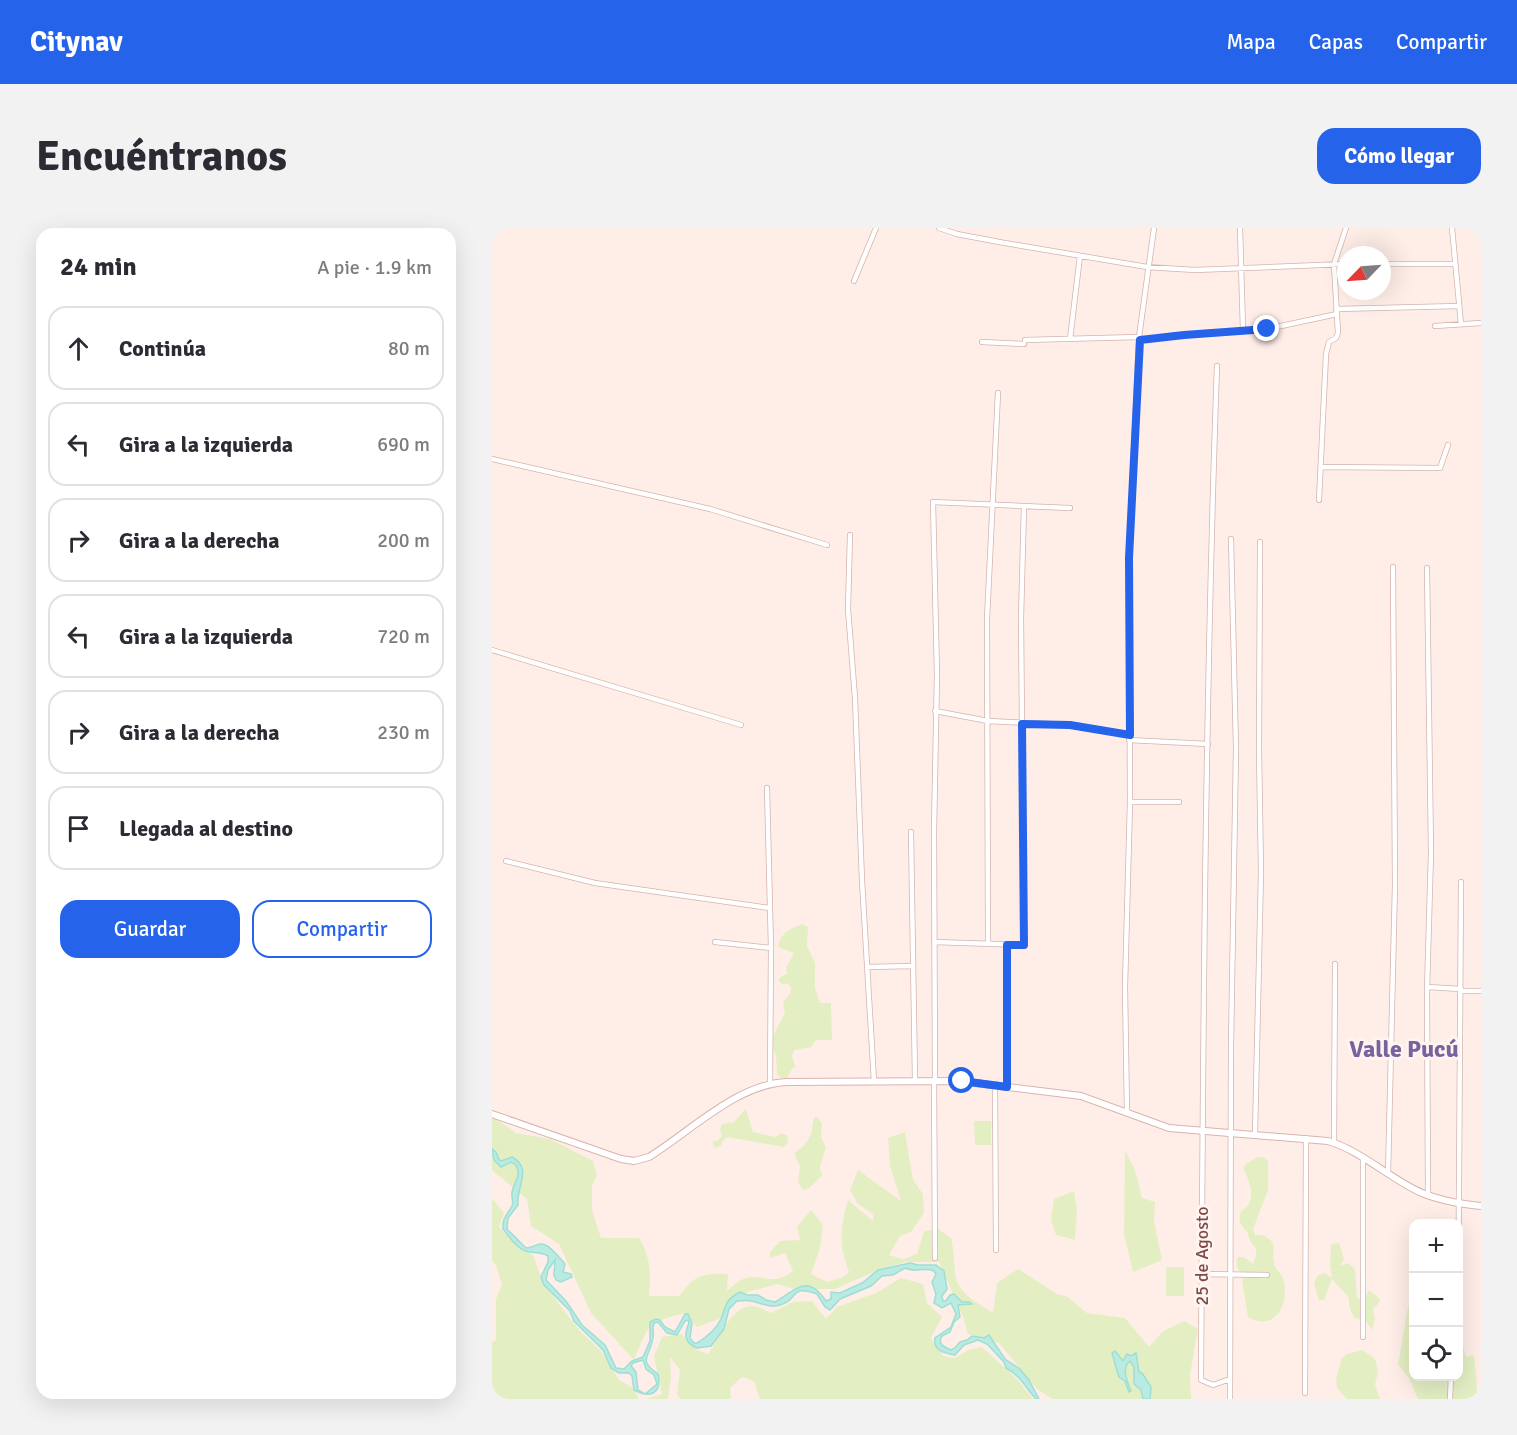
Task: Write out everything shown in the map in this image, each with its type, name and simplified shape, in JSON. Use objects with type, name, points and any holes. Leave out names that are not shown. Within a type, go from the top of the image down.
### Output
[{"type":"main road","points":[[492,1114],[621,1159],[641,1161],[745,1092],[770,1083],[935,1080],[995,1085],[1081,1096],[1167,1128],[1305,1138],[1334,1143],[1428,1195],[1460,1204],[1481,1206]]},
{"type":"street","points":[[854,281],[876,228]]},
{"type":"street","points":[[939,228],[957,234],[1147,267],[1195,270],[1334,264]]},
{"type":"street","points":[[1127,1113],[1125,987],[1130,801],[1129,558],[1139,339],[1154,228]]},
{"type":"street","points":[[1240,228],[1243,331]]},
{"type":"street","points":[[1319,500],[1326,354],[1329,342],[1337,337],[1334,264],[1346,228]]},
{"type":"street","points":[[1452,228],[1461,324]]},
{"type":"street","points":[[1070,339],[1080,256]]},
{"type":"street","points":[[1391,264],[1455,264]]},
{"type":"street","points":[[982,342],[1139,339],[1267,329],[1336,311],[1399,306],[1459,306]]},
{"type":"street","points":[[1435,326],[1481,323]]},
{"type":"street","name":"25 de Agosto","points":[[1217,366],[1211,542],[1202,1131],[1201,1380],[1212,1385],[1230,1379]]},
{"type":"street","points":[[988,944],[987,619],[998,393]]},
{"type":"street","points":[[1321,467],[1440,468],[1448,445]]},
{"type":"street","points":[[492,459],[710,509],[827,545]]},
{"type":"street","points":[[936,1258],[934,942],[937,674],[933,502],[1070,508]]},
{"type":"street","points":[[934,942],[1024,945],[1021,618],[1024,506]]},
{"type":"street","points":[[850,535],[848,609],[855,698],[861,869],[874,1081]]},
{"type":"street","points":[[1230,1399],[1236,749],[1232,539]]},
{"type":"street","points":[[1255,1135],[1261,872],[1260,542]]},
{"type":"street","points":[[1388,1174],[1395,885],[1393,567]]},
{"type":"street","points":[[1427,568],[1431,852],[1428,987],[1428,1195]]},
{"type":"street","points":[[492,650],[741,725]]},
{"type":"street","points":[[935,711],[988,721],[1070,725],[1130,737],[1208,744]]},
{"type":"street","points":[[767,788],[771,948],[770,1083]]},
{"type":"street","points":[[1130,801],[1179,802]]},
{"type":"street","points":[[910,832],[915,1080]]},
{"type":"street","points":[[506,861],[595,883],[769,908]]},
{"type":"street","points":[[1458,1327],[1461,882]]},
{"type":"street","points":[[715,942],[771,948]]},
{"type":"street","points":[[1007,945],[1007,1087]]},
{"type":"street","points":[[1334,1143],[1335,964]]},
{"type":"street","points":[[867,967],[912,966]]},
{"type":"street","points":[[1428,987],[1481,991]]},
{"type":"street","points":[[995,1085],[996,1250]]},
{"type":"street","points":[[1305,1138],[1305,1393]]},
{"type":"street","points":[[1363,1159],[1363,1337]]},
{"type":"street","points":[[1202,1274],[1267,1275]]},
{"type":"street","points":[[1450,1399],[1451,1381]]},
{"type":"green space","points":[[802,924],[808,927],[807,946],[815,963],[815,988],[820,1003],[831,1003],[832,1040],[816,1040],[811,1047],[794,1050],[792,1056],[796,1068],[793,1067],[787,1078],[781,1078],[777,1074],[776,1056],[772,1045],[774,1034],[785,1013],[783,1002],[791,993],[791,987],[787,983],[782,985],[778,980],[787,974],[786,968],[794,953],[778,947],[784,934]]},
{"type":"green space","points":[[746,1109],[753,1132],[776,1137],[781,1133],[787,1135],[788,1142],[784,1147],[728,1137],[723,1140],[721,1146],[715,1148],[712,1142],[722,1136],[720,1130],[722,1124],[734,1122]]},
{"type":"green space","points":[[492,1116],[516,1133],[550,1139],[593,1161],[597,1175],[592,1186],[592,1210],[601,1238],[639,1238],[646,1252],[649,1266],[649,1296],[679,1296],[695,1280],[711,1274],[728,1274],[727,1291],[743,1279],[750,1277],[772,1279],[785,1276],[793,1271],[785,1253],[770,1258],[770,1252],[780,1241],[800,1240],[797,1227],[811,1210],[823,1225],[820,1248],[811,1274],[827,1282],[843,1277],[849,1272],[841,1236],[848,1200],[873,1221],[873,1214],[858,1204],[850,1190],[858,1170],[901,1201],[890,1166],[888,1138],[905,1132],[913,1180],[923,1194],[924,1213],[911,1232],[900,1236],[889,1255],[903,1259],[917,1254],[924,1231],[938,1229],[951,1238],[956,1279],[959,1285],[974,1301],[993,1313],[997,1283],[1018,1269],[1057,1294],[1068,1297],[1087,1313],[1125,1318],[1149,1347],[1162,1332],[1184,1321],[1198,1329],[1190,1375],[1191,1399],[1052,1399],[1037,1389],[999,1343],[968,1334],[939,1262],[906,1262],[883,1268],[835,1289],[794,1289],[777,1284],[748,1292],[735,1299],[719,1319],[697,1327],[685,1313],[663,1319],[647,1332],[634,1360],[591,1313],[559,1244],[531,1226],[527,1199],[492,1170]]},
{"type":"green space","points":[[816,1116],[822,1123],[821,1137],[826,1147],[820,1167],[822,1176],[809,1188],[803,1190],[798,1183],[800,1167],[794,1153],[808,1141]]},
{"type":"green space","points":[[974,1121],[991,1121],[991,1145],[975,1145]]},
{"type":"green space","points":[[1125,1150],[1135,1170],[1142,1198],[1155,1202],[1154,1221],[1162,1260],[1133,1272],[1124,1234]]},
{"type":"green space","points":[[1258,1157],[1264,1157],[1268,1161],[1268,1190],[1253,1229],[1255,1235],[1265,1236],[1273,1243],[1274,1263],[1283,1279],[1285,1290],[1284,1302],[1279,1313],[1270,1320],[1264,1321],[1248,1317],[1242,1279],[1245,1278],[1237,1263],[1238,1257],[1244,1257],[1253,1264],[1256,1252],[1248,1232],[1240,1223],[1240,1217],[1241,1211],[1251,1197],[1250,1185],[1243,1168]]},
{"type":"green space","points":[[1074,1191],[1077,1210],[1075,1240],[1056,1235],[1051,1220],[1054,1199]]},
{"type":"green space","points":[[492,1198],[504,1213],[499,1227],[518,1248],[533,1255],[544,1285],[581,1332],[601,1351],[619,1380],[633,1388],[639,1399],[492,1399],[492,1342],[496,1340],[496,1299],[502,1285],[496,1265],[492,1261]]},
{"type":"green space","points":[[1339,1243],[1344,1259],[1340,1266],[1348,1263],[1355,1269],[1357,1298],[1364,1299],[1369,1290],[1380,1299],[1373,1309],[1375,1319],[1372,1330],[1366,1321],[1354,1318],[1349,1306],[1349,1298],[1332,1279],[1324,1300],[1319,1300],[1314,1284],[1317,1276],[1324,1273],[1332,1278],[1331,1244]]},
{"type":"green space","points":[[1166,1267],[1184,1267],[1184,1296],[1166,1296]]},
{"type":"green space","points":[[901,1278],[923,1284],[927,1303],[942,1317],[931,1338],[943,1356],[955,1358],[968,1350],[982,1347],[1015,1377],[1033,1399],[760,1399],[754,1381],[742,1377],[730,1388],[731,1399],[680,1399],[677,1394],[680,1370],[670,1357],[671,1378],[668,1399],[646,1399],[662,1394],[654,1356],[662,1337],[681,1334],[697,1350],[708,1354],[732,1316],[745,1307],[755,1306],[771,1313],[793,1302],[812,1301],[826,1319],[837,1307],[876,1293]]},
{"type":"green space","points":[[1409,1306],[1409,1378],[1398,1365]]},
{"type":"green space","points":[[1463,1345],[1466,1357],[1474,1355],[1478,1399],[1418,1399],[1410,1381],[1463,1381]]},
{"type":"green space","points":[[1362,1350],[1376,1361],[1378,1372],[1375,1385],[1380,1399],[1347,1399],[1337,1388],[1336,1378],[1342,1358],[1347,1354]]},
{"type":"water","points":[[492,1149],[501,1161],[512,1157],[518,1161],[523,1172],[518,1205],[508,1218],[507,1229],[526,1248],[539,1244],[544,1245],[565,1264],[563,1272],[571,1274],[572,1277],[561,1282],[556,1280],[555,1260],[548,1270],[546,1280],[566,1301],[582,1325],[605,1345],[616,1368],[624,1369],[632,1361],[643,1357],[650,1341],[650,1322],[656,1319],[675,1332],[685,1314],[688,1314],[692,1323],[690,1338],[697,1343],[714,1329],[721,1319],[725,1306],[740,1292],[747,1295],[758,1295],[775,1302],[796,1288],[808,1286],[820,1293],[826,1301],[831,1299],[831,1292],[840,1293],[862,1283],[878,1270],[910,1263],[936,1265],[944,1271],[947,1289],[942,1296],[943,1301],[954,1294],[962,1302],[972,1304],[958,1305],[960,1317],[954,1322],[950,1332],[942,1336],[940,1341],[942,1345],[951,1350],[972,1336],[984,1338],[989,1335],[1005,1359],[1020,1369],[1029,1380],[1039,1399],[1036,1399],[1019,1378],[1006,1368],[1004,1362],[987,1344],[978,1340],[964,1345],[955,1355],[938,1349],[935,1338],[951,1327],[956,1314],[951,1303],[942,1308],[934,1303],[936,1294],[932,1282],[936,1274],[934,1271],[905,1268],[893,1275],[882,1276],[871,1286],[840,1299],[830,1310],[825,1307],[817,1294],[808,1291],[798,1292],[786,1303],[776,1306],[737,1301],[729,1309],[724,1329],[711,1346],[697,1348],[687,1341],[688,1320],[685,1321],[677,1335],[667,1333],[658,1322],[654,1323],[652,1344],[646,1361],[658,1374],[658,1386],[657,1390],[650,1394],[645,1394],[640,1393],[634,1390],[632,1376],[629,1373],[619,1373],[611,1368],[603,1350],[574,1321],[570,1311],[544,1285],[541,1277],[548,1262],[548,1256],[521,1249],[503,1229],[504,1219],[513,1204],[512,1192],[518,1171],[515,1164],[511,1162],[501,1167],[494,1160]],"holes":[[[643,1360],[646,1369],[654,1375],[657,1384],[645,1394],[638,1390],[636,1372],[631,1366]]]},
{"type":"water","points":[[1115,1351],[1123,1361],[1127,1354],[1131,1356],[1136,1353],[1139,1372],[1151,1387],[1150,1399],[1143,1399],[1141,1390],[1134,1384],[1134,1367],[1130,1361],[1125,1371],[1131,1391],[1129,1392],[1125,1381],[1119,1377],[1112,1353]]},
{"type":"district","name":"Valle Pucú","points":[[1404,1049]]},
{"type":"route","points":[[962,1081],[1007,1087],[1007,945],[1024,945],[1022,724],[1070,725],[1130,735],[1129,534],[1140,340],[1267,329]]}]
